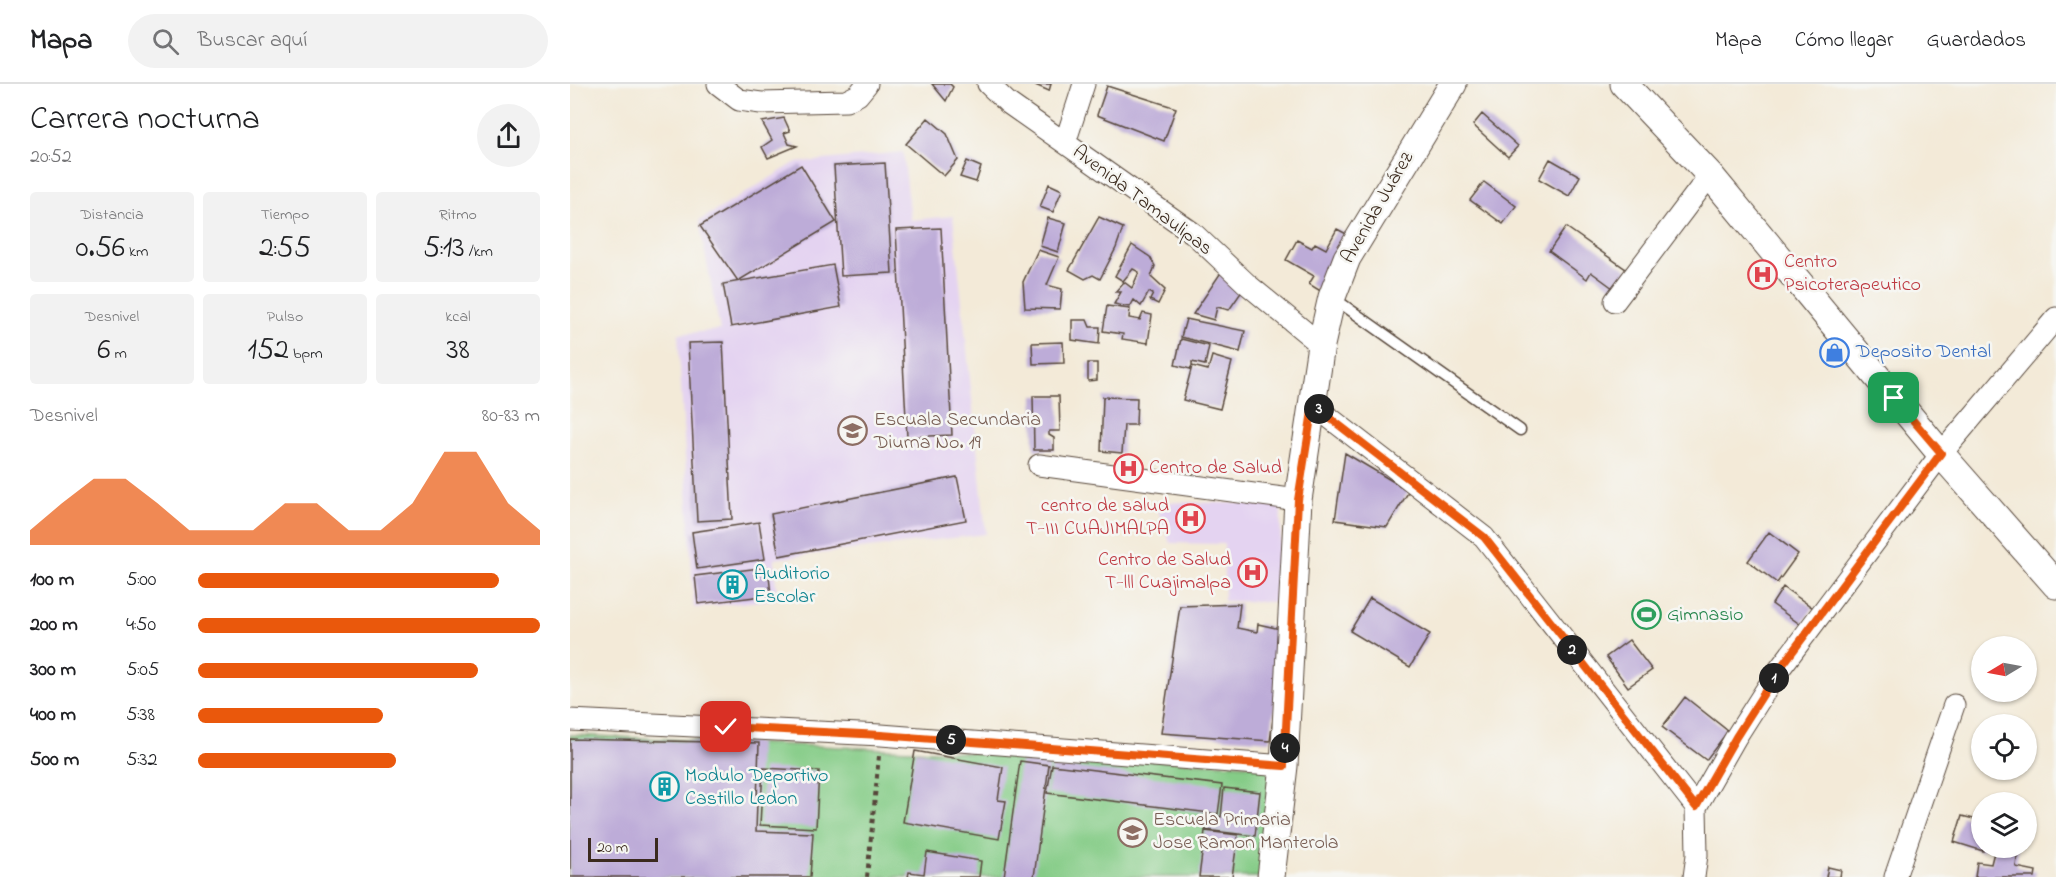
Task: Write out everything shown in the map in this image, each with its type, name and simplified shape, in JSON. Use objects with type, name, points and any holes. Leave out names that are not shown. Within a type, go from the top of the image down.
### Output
[{"type":"street","points":[[718,84],[739,100],[761,103],[846,101],[858,95],[867,84]]},
{"type":"street","name":"Avenida Tamaulipas","points":[[988,84],[1008,103],[1193,233],[1247,284],[1321,345]]},
{"type":"street","points":[[1065,143],[1084,84]]},
{"type":"street","name":"Avenida Juárez","points":[[1271,877],[1284,766],[1298,500],[1321,345],[1332,297],[1347,258],[1453,84]]},
{"type":"street","points":[[1624,84],[1710,175],[1941,453],[2056,585]]},
{"type":"street","points":[[1615,301],[1710,175]]},
{"type":"street","points":[[1694,877],[1697,855],[1696,807],[1736,737],[1778,671],[1941,453],[2056,318]]},
{"type":"street","points":[[1313,405],[1484,537],[1696,807]]},
{"type":"street","points":[[1039,465],[1298,500]]},
{"type":"street","points":[[1895,877],[1954,705]]},
{"type":"street","points":[[570,720],[881,735],[1284,766]]},
{"type":"lane","points":[[1332,297],[1520,430]]},
{"type":"path","points":[[867,877],[881,735]]},
{"type":"shaded area","points":[[903,152],[911,220],[953,216],[986,534],[774,559],[777,599],[694,608],[678,334],[720,330],[699,221],[795,163]]},
{"type":"shaded area","name":"Centro de Salud T-lll Cuajimalpa","points":[[1155,502],[1281,504],[1280,602],[1224,601],[1224,544],[1170,543]]},
{"type":"green space","points":[[570,735],[1276,766],[1262,877],[570,877]]},
{"type":"building","points":[[932,84],[950,84],[953,87],[946,101]]},
{"type":"building","points":[[1033,84],[1051,84],[1049,91]]},
{"type":"building","points":[[1107,86],[1176,108],[1164,141],[1097,115]]},
{"type":"building","points":[[1482,114],[1518,146],[1508,157],[1473,125]]},
{"type":"building","points":[[784,118],[790,131],[784,133],[789,144],[797,146],[768,158],[762,147],[772,140],[762,122]]},
{"type":"building","points":[[928,118],[947,134],[958,160],[944,176],[906,144]]},
{"type":"building","points":[[1550,159],[1580,176],[1569,196],[1539,179]]},
{"type":"building","points":[[967,161],[981,167],[976,182],[960,177]]},
{"type":"building","points":[[885,163],[892,273],[841,276],[834,166]]},
{"type":"building","points":[[801,165],[836,222],[738,281],[700,226]]},
{"type":"building","points":[[1484,182],[1516,206],[1503,224],[1470,200]]},
{"type":"building","points":[[1049,184],[1062,190],[1053,212],[1040,207]]},
{"type":"building","points":[[1099,217],[1123,228],[1116,248],[1100,279],[1093,275],[1085,279],[1069,270]]},
{"type":"building","points":[[1048,218],[1066,223],[1058,252],[1040,246]]},
{"type":"building","points":[[1566,227],[1630,272],[1617,291],[1591,272],[1587,279],[1549,251]]},
{"type":"building","points":[[941,228],[952,435],[907,437],[896,230]]},
{"type":"building","points":[[1337,229],[1354,238],[1322,292],[1309,284],[1314,276],[1286,260],[1297,240],[1312,248],[1315,243],[1326,249]]},
{"type":"building","points":[[1132,245],[1150,257],[1155,266],[1151,277],[1165,290],[1158,304],[1150,300],[1153,294],[1149,292],[1141,306],[1134,300],[1130,307],[1114,304],[1121,292],[1115,292],[1124,282],[1132,288],[1139,272],[1133,269],[1123,281],[1115,276]]},
{"type":"building","points":[[1038,250],[1059,257],[1047,285],[1062,289],[1060,309],[1025,308],[1023,282]]},
{"type":"building","points":[[833,265],[841,307],[731,327],[723,284]]},
{"type":"building","points":[[1224,268],[1247,284],[1229,310],[1217,307],[1214,320],[1193,314]]},
{"type":"building","points":[[1107,306],[1130,309],[1129,318],[1140,320],[1143,313],[1152,315],[1148,343],[1122,339],[1123,334],[1103,331]]},
{"type":"building","points":[[1186,319],[1245,331],[1240,352],[1181,337]]},
{"type":"building","points":[[1072,320],[1087,320],[1090,327],[1100,327],[1099,344],[1072,340]]},
{"type":"building","points":[[1181,339],[1209,346],[1205,365],[1192,362],[1190,369],[1175,365]]},
{"type":"building","points":[[723,342],[732,519],[697,521],[688,343]]},
{"type":"building","points":[[1063,342],[1064,363],[1033,364],[1032,343]]},
{"type":"building","points":[[1212,356],[1232,362],[1220,409],[1183,400],[1192,366],[1208,370]]},
{"type":"building","points":[[1088,363],[1097,363],[1097,380],[1088,381]]},
{"type":"building","points":[[1033,396],[1059,396],[1060,431],[1049,431],[1049,435],[1054,438],[1054,450],[1034,450]]},
{"type":"building","points":[[1103,397],[1137,398],[1136,425],[1124,425],[1122,453],[1101,451]]},
{"type":"building","points":[[1345,453],[1409,491],[1387,527],[1335,520]]},
{"type":"building","points":[[957,477],[966,520],[779,556],[771,514]]},
{"type":"building","points":[[759,522],[765,559],[697,569],[692,532]]},
{"type":"building","points":[[1769,532],[1798,554],[1777,583],[1748,561]]},
{"type":"building","name":"Auditorio Escolar","points":[[768,567],[771,595],[698,604],[695,576]]},
{"type":"building","points":[[1783,587],[1813,608],[1801,625],[1772,604]]},
{"type":"building","points":[[1370,598],[1430,634],[1410,667],[1350,631]]},
{"type":"building","points":[[1240,604],[1237,628],[1257,632],[1258,624],[1285,630],[1270,741],[1161,733],[1180,606]]},
{"type":"building","points":[[1629,640],[1652,670],[1628,687],[1606,657]]},
{"type":"building","points":[[1685,697],[1728,731],[1706,760],[1662,727]]},
{"type":"building","name":"Modulo Deportivo Castillo Ledon","points":[[570,739],[759,743],[756,831],[813,833],[810,877],[570,877]]},
{"type":"building","points":[[915,751],[1003,767],[998,800],[1006,801],[999,839],[903,822]]},
{"type":"building","points":[[1020,761],[1049,765],[1034,877],[1004,877]]},
{"type":"building","points":[[1052,765],[1222,785],[1218,814],[1047,793]]},
{"type":"building","points":[[763,768],[819,771],[816,828],[760,825]]},
{"type":"building","points":[[1224,788],[1260,792],[1255,836],[1205,830],[1208,815],[1221,817]]},
{"type":"building","points":[[1962,816],[1971,818],[1971,847],[1954,842]]},
{"type":"building","points":[[1205,831],[1238,835],[1232,877],[1199,877]]},
{"type":"building","points":[[927,852],[981,861],[979,877],[908,877],[909,872],[924,874]]},
{"type":"building","points":[[1992,858],[2017,858],[2016,867],[2036,871],[2035,877],[1975,877],[1977,862],[1991,864]]},
{"type":"building","points":[[1828,867],[1841,870],[1840,877],[1826,877]]},
{"type":"place","name":"Centro Psicoterapeutico","points":[[1763,274]]},
{"type":"place","name":"Deposito Dental","points":[[1835,352]]},
{"type":"place","name":"Escuala Secundaria Diurna No. 19","points":[[853,431]]},
{"type":"place","name":"Centro de Salud","points":[[1128,468]]},
{"type":"place","name":"centro de salud T-III CUAJIMALPA","points":[[1190,518]]},
{"type":"place","name":"Centro de Salud T-lll Cuajimalpa","points":[[1252,572]]},
{"type":"place","name":"Auditorio Escolar","points":[[733,585]]},
{"type":"place","name":"Gimnasio","points":[[1646,615]]},
{"type":"place","name":"Modulo Deportivo Castillo Ledon","points":[[664,787]]},
{"type":"place","name":"Escuela Primaria Jose Ramon Manterola","points":[[1132,832]]},
{"type":"route","points":[[726,727],[881,735],[1284,766],[1298,500],[1313,405],[1484,537],[1696,807],[1736,737],[1778,671],[1941,453],[1894,398]]}]
